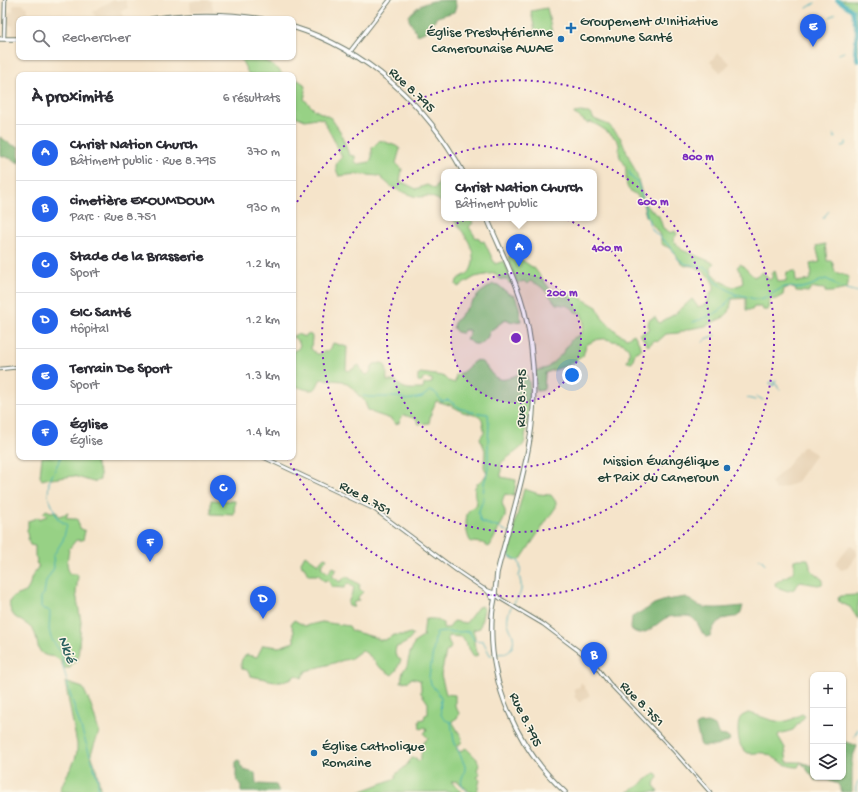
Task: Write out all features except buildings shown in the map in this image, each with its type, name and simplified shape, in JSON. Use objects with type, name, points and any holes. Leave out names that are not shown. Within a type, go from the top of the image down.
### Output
[{"type":"highway","points":[[175,16],[210,14],[231,16]]},
{"type":"highway","name":"Rue 8.795","points":[[296,28],[324,39],[349,53],[384,76],[417,106],[450,149],[461,169]]},
{"type":"highway","points":[[2,39],[16,38]]},
{"type":"highway","name":"Rue 8.795","points":[[487,221],[510,270],[523,307],[529,337],[534,390],[532,425],[527,454],[494,595],[491,629],[494,660],[499,684],[520,735],[535,759],[565,792]]},
{"type":"main road","points":[[2,39],[5,0]]},
{"type":"main road","points":[[349,53],[390,0]]},
{"type":"main road","points":[[0,369],[16,367]]},
{"type":"main road","name":"Rue 8.751","points":[[269,460],[374,509],[439,558],[484,589],[543,624],[592,661],[609,683],[665,741],[710,792]]},
{"type":"shaded area","points":[[114,0],[125,0],[128,8],[120,11],[123,16],[96,16],[93,13],[94,11]]},
{"type":"shaded area","points":[[196,0],[211,0],[214,11],[191,12],[190,2]]},
{"type":"shaded area","points":[[22,4],[27,7],[27,16],[16,16],[16,36],[13,35],[13,26],[6,24],[6,14],[8,12],[13,12],[13,6]]},
{"type":"shaded area","points":[[718,53],[730,63],[721,73],[710,62]]},
{"type":"shaded area","points":[[524,281],[533,282],[541,286],[546,290],[556,304],[569,307],[582,313],[584,321],[583,330],[579,335],[572,339],[562,354],[548,367],[535,371],[523,309],[514,284]]},
{"type":"shaded area","points":[[803,446],[816,454],[796,483],[776,490],[771,483]]},
{"type":"shaded area","points":[[850,545],[856,550],[857,555],[848,568],[841,570],[835,564]]},
{"type":"shaded area","points":[[581,682],[590,695],[579,702],[574,696],[576,694],[573,690],[577,687],[579,688]]},
{"type":"green space","points":[[455,0],[456,6],[454,12],[437,17],[427,31],[418,35],[417,34],[409,20],[409,16],[414,11],[429,2]]},
{"type":"green space","points":[[837,0],[858,0],[858,61],[855,52],[857,31],[852,10]]},
{"type":"green space","points":[[547,8],[552,33],[536,36],[531,11]]},
{"type":"green space","points":[[242,60],[264,60],[280,72],[248,72]]},
{"type":"green space","points":[[296,80],[304,84],[306,91],[304,99],[315,110],[331,118],[340,131],[349,155],[355,156],[355,162],[358,164],[370,162],[372,157],[372,148],[380,140],[396,146],[400,149],[396,163],[402,169],[400,181],[416,189],[427,185],[435,189],[438,184],[441,183],[441,202],[428,196],[413,196],[393,188],[379,176],[356,174],[339,176],[336,166],[342,157],[323,119],[316,118],[305,120],[296,116]]},
{"type":"green space","points":[[581,112],[591,114],[594,119],[609,125],[620,137],[637,175],[646,206],[659,216],[663,228],[671,233],[675,231],[677,234],[673,240],[682,250],[714,263],[711,267],[712,272],[719,280],[733,287],[743,284],[742,275],[737,267],[741,264],[754,277],[763,272],[769,280],[772,278],[772,273],[775,271],[778,282],[786,281],[787,272],[795,271],[796,282],[809,280],[812,274],[810,264],[820,262],[816,246],[825,244],[827,261],[832,261],[835,272],[849,277],[847,289],[825,292],[825,289],[811,288],[809,292],[796,291],[795,289],[789,287],[784,289],[783,295],[776,299],[769,300],[768,310],[763,310],[761,307],[754,307],[752,310],[746,310],[746,298],[732,299],[729,312],[724,317],[705,326],[678,333],[666,334],[657,342],[655,340],[648,346],[640,334],[650,329],[648,325],[649,320],[655,317],[659,323],[675,314],[692,299],[698,307],[707,304],[711,292],[714,290],[714,285],[709,276],[704,272],[694,267],[685,266],[681,263],[672,249],[663,245],[658,232],[646,216],[643,204],[636,194],[629,190],[627,186],[626,169],[620,157],[619,144],[617,140],[601,128],[591,122],[587,123],[574,114]]},
{"type":"green space","points":[[0,137],[16,146],[16,161],[0,155]]},
{"type":"green space","points":[[454,221],[472,221],[473,223],[469,227],[476,238],[478,237],[481,242],[484,241],[495,264],[504,261],[513,283],[499,279],[495,273],[475,277],[458,287],[456,285],[457,280],[470,271],[473,262],[473,255],[469,242]]},
{"type":"green space","points":[[513,254],[535,269],[549,288],[556,292],[577,296],[597,307],[602,318],[619,334],[627,338],[634,334],[642,349],[635,353],[632,362],[627,362],[629,350],[628,347],[622,343],[605,339],[597,340],[586,345],[583,356],[568,365],[545,373],[544,389],[536,391],[535,371],[547,368],[562,354],[572,339],[580,335],[583,330],[584,321],[581,313],[575,312],[572,308],[567,306],[556,304],[545,290],[535,283],[530,281],[527,284],[524,281],[517,283],[508,257]]},
{"type":"green space","points":[[493,284],[498,285],[509,294],[515,296],[519,307],[521,321],[512,322],[506,319],[490,331],[487,338],[481,344],[474,344],[466,339],[469,336],[469,330],[464,330],[462,333],[458,332],[454,329],[454,323],[480,293]]},
{"type":"green space","points":[[296,334],[305,337],[307,334],[311,335],[311,349],[317,354],[328,351],[333,343],[347,347],[347,371],[359,365],[363,373],[367,375],[374,364],[382,363],[386,367],[387,381],[396,381],[404,388],[408,389],[423,389],[424,384],[432,383],[432,379],[423,378],[422,382],[418,381],[418,375],[420,373],[443,376],[448,381],[455,383],[456,375],[477,360],[483,363],[493,375],[499,379],[506,379],[520,374],[527,376],[530,396],[525,442],[519,450],[501,463],[501,477],[516,480],[514,496],[505,494],[503,498],[502,504],[505,511],[505,517],[490,546],[488,547],[483,543],[471,542],[466,526],[467,513],[477,504],[474,493],[475,487],[487,473],[484,467],[485,450],[480,438],[484,432],[482,420],[478,416],[463,412],[450,405],[436,401],[429,423],[419,424],[416,419],[404,415],[399,423],[395,424],[391,419],[368,410],[364,400],[354,389],[343,381],[321,379],[316,388],[311,390],[296,386],[296,350],[300,345],[296,339]]},
{"type":"green space","points":[[42,460],[94,460],[100,473],[100,480],[93,482],[74,476],[42,480],[40,476]]},
{"type":"green space","points":[[524,489],[539,494],[551,495],[556,502],[556,507],[521,559],[515,560],[509,556],[508,550]]},
{"type":"green space","points":[[211,500],[235,501],[234,515],[211,514]]},
{"type":"green space","points":[[46,510],[51,512],[56,511],[59,516],[68,513],[66,517],[70,519],[77,519],[80,528],[85,531],[83,540],[76,540],[69,549],[67,563],[69,574],[77,574],[78,576],[76,593],[81,622],[78,659],[70,668],[64,668],[58,659],[43,654],[40,651],[34,631],[14,616],[10,608],[11,600],[28,589],[32,577],[39,566],[36,563],[35,546],[30,545],[28,539],[28,521],[47,516],[43,513]]},
{"type":"green space","points":[[305,555],[318,564],[324,557],[327,558],[321,567],[328,573],[333,567],[337,569],[332,576],[340,582],[346,576],[360,585],[359,588],[363,592],[358,597],[359,600],[353,603],[354,607],[349,606],[348,603],[354,588],[348,583],[344,588],[332,587],[328,580],[324,581],[319,575],[308,575],[301,562]]},
{"type":"green space","points":[[808,559],[812,571],[823,580],[822,584],[818,585],[800,582],[794,589],[788,591],[776,587],[775,583],[794,572],[794,560]]},
{"type":"green space","points":[[858,595],[858,619],[850,607],[839,602],[838,598],[841,596]]},
{"type":"green space","points":[[686,597],[700,606],[709,608],[743,606],[738,616],[721,620],[716,624],[710,636],[706,637],[696,621],[688,616],[674,616],[666,618],[645,632],[640,633],[631,629],[632,617],[654,604],[666,600]]},
{"type":"green space","points":[[482,606],[484,609],[480,628],[473,630],[475,637],[474,643],[478,655],[473,655],[462,637],[448,636],[451,646],[446,652],[441,675],[446,694],[455,695],[455,706],[459,713],[457,718],[452,721],[462,738],[461,743],[456,747],[459,752],[466,748],[477,759],[479,765],[477,770],[480,774],[477,777],[480,780],[477,792],[470,792],[457,781],[451,782],[460,790],[460,792],[359,792],[396,778],[395,775],[405,767],[412,758],[416,758],[418,761],[421,760],[422,744],[428,738],[424,734],[427,729],[424,727],[422,729],[420,728],[419,720],[424,719],[425,715],[428,714],[428,703],[421,693],[420,680],[411,678],[409,681],[401,682],[403,671],[407,666],[410,653],[415,642],[423,637],[425,620],[436,620],[443,623],[443,628],[449,628],[454,621],[466,623],[478,607]]},
{"type":"green space","points":[[294,620],[305,626],[322,622],[349,626],[352,631],[380,640],[385,640],[394,635],[413,634],[410,639],[396,647],[395,652],[397,658],[401,660],[396,671],[392,675],[378,666],[371,657],[362,650],[350,659],[306,671],[302,678],[296,675],[290,679],[279,682],[251,676],[247,670],[242,669],[241,663],[243,657],[247,655],[257,657],[263,645],[279,647],[294,642],[294,631],[291,624]]},
{"type":"green space","points":[[65,682],[83,688],[91,705],[99,732],[91,754],[96,768],[101,792],[61,792],[60,790],[75,759],[77,750]]},
{"type":"green space","points":[[748,713],[782,722],[802,714],[805,716],[793,730],[779,734],[778,736],[785,748],[787,762],[801,762],[798,767],[792,767],[784,764],[764,753],[748,753],[743,749],[739,741],[738,724],[741,717]]},
{"type":"green space","points":[[707,723],[715,726],[719,735],[726,736],[730,739],[729,741],[716,746],[701,746],[696,726]]},
{"type":"green space","points":[[846,742],[857,746],[852,759],[852,792],[842,792],[838,784],[827,780],[846,780]]},
{"type":"green space","points":[[238,760],[240,761],[240,765],[244,770],[255,773],[256,783],[276,785],[279,792],[241,792],[241,787],[236,777],[236,762]]},
{"type":"green space","points":[[801,762],[810,765],[810,774]]},
{"type":"green space","points":[[655,773],[657,774],[658,778],[654,785],[658,792],[627,792],[637,787]]},
{"type":"waterway","points":[[837,0],[852,10],[857,31],[855,52],[858,61]]},
{"type":"waterway","points":[[807,8],[815,3]]},
{"type":"waterway","points":[[854,10],[858,8]]},
{"type":"waterway","points":[[830,17],[835,14]]},
{"type":"waterway","points":[[839,54],[844,52]]},
{"type":"waterway","points":[[834,134],[835,138]]},
{"type":"waterway","points":[[842,146],[846,145],[846,142]]},
{"type":"waterway","points":[[629,171],[631,177],[638,183],[650,226],[655,233],[671,247],[678,259],[686,264],[701,266],[707,269],[711,272],[715,282],[737,295]]},
{"type":"waterway","points":[[823,218],[829,211]]},
{"type":"waterway","points":[[693,322],[719,311],[731,298],[736,295],[760,299],[769,296],[784,287],[804,288],[826,279],[838,287],[858,292]]},
{"type":"waterway","points":[[703,342],[706,339],[716,335]]},
{"type":"waterway","points":[[770,383],[772,381],[775,383],[776,381]]},
{"type":"waterway","points":[[770,383],[773,386],[774,384],[777,385],[780,389]]},
{"type":"waterway","points":[[363,396],[399,397],[406,400],[422,397],[430,391],[436,393],[441,401],[448,400],[460,408],[471,412],[488,414],[488,470],[484,483],[483,500],[478,513],[481,522],[506,531]]},
{"type":"waterway","points":[[756,396],[763,400]]},
{"type":"waterway","points":[[747,398],[755,400]]},
{"type":"waterway","name":"Nkié","points":[[60,460],[49,482],[48,496],[58,519],[67,525],[63,540],[53,556],[54,568],[46,581],[44,594],[41,597],[41,608],[50,612],[49,630],[51,638],[62,654],[63,666],[70,694],[98,780],[98,792]]},
{"type":"waterway","points":[[495,654],[508,652],[511,649],[513,644],[513,636],[508,624],[508,616],[512,605],[520,594],[521,589],[519,576],[521,570],[518,560],[510,557],[508,552],[511,533],[509,532]]},
{"type":"waterway","points":[[759,559],[761,559],[765,564]]},
{"type":"waterway","points":[[467,792],[461,781],[465,766],[454,741],[451,722],[447,721],[442,716],[440,709],[441,697],[431,684],[429,677],[436,633],[469,631],[474,640],[483,641],[490,655],[492,655]]},
{"type":"waterway","points":[[854,737],[858,729]]},
{"type":"waterway","points":[[856,792],[858,781]]},
{"type":"place","name":"Groupement d'Initiative Commune Santé","points":[[571,28]]},
{"type":"place","name":"Église Presbytérienne Camerounaise AWAE","points":[[561,39]]},
{"type":"place","name":"Terrain De Sport","points":[[813,47]]},
{"type":"place","name":"Christ Nation Church","points":[[519,267]]},
{"type":"place","name":"Mission Évangélique et Paix du Cameroun","points":[[727,468]]},
{"type":"place","name":"Stade de la Brasserie","points":[[223,508]]},
{"type":"place","name":"Église","points":[[150,562]]},
{"type":"place","name":"GIC Santé","points":[[263,619]]},
{"type":"place","name":"cimetière EKOUMDOUM","points":[[594,675]]},
{"type":"place","name":"Église Catholique Romaine","points":[[314,753]]}]
